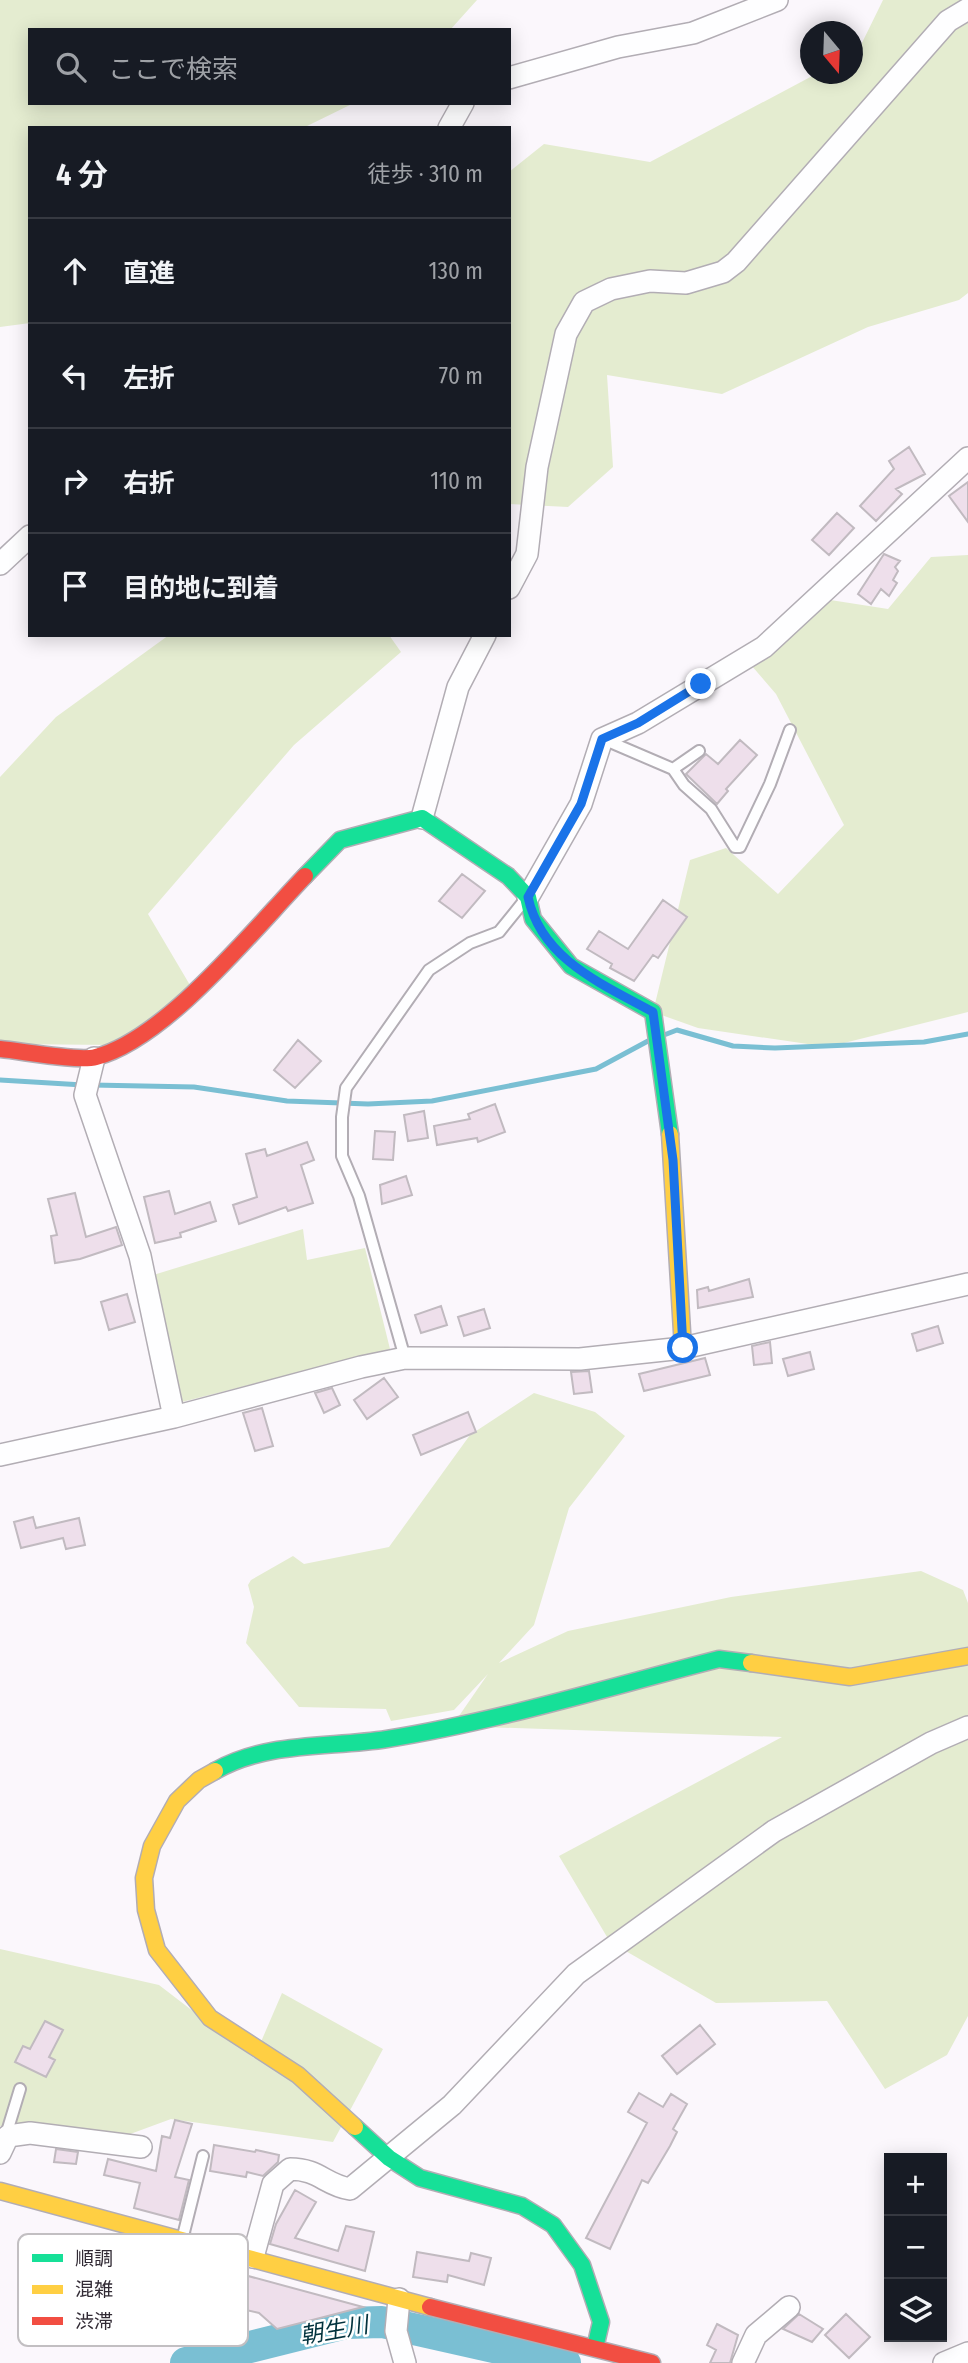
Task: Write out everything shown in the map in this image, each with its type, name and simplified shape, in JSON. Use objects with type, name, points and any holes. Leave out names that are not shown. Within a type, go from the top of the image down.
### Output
[{"type":"street","points":[[511,77],[618,47],[693,33],[777,0]]},
{"type":"street","points":[[511,584],[527,554],[537,467],[562,348],[566,334],[584,302],[611,289],[650,281],[687,283],[723,272],[736,262],[948,21],[968,9]]},
{"type":"street","points":[[450,126],[462,105]]},
{"type":"street","points":[[528,897],[581,804],[602,739],[638,723],[764,647],[968,458]]},
{"type":"street","points":[[0,564],[28,538]]},
{"type":"street","points":[[422,818],[458,687],[484,637]]},
{"type":"street","points":[[0,1049],[92,1066],[134,1042],[177,1009],[340,840],[422,818],[508,876],[528,897],[533,919],[571,966],[653,1012],[673,1160],[683,1348]]},
{"type":"street","points":[[92,1066],[85,1095],[140,1256],[174,1417]]},
{"type":"street","points":[[0,1455],[174,1417],[361,1367],[405,1358],[580,1359],[683,1348],[968,1284]]},
{"type":"street","points":[[595,2348],[601,2322],[582,2265],[553,2225],[522,2206],[420,2178],[389,2158],[298,2074],[210,2018],[157,1950],[146,1910],[144,1878],[152,1846],[177,1801],[199,1780],[234,1760],[265,1752],[387,1739],[477,1720],[719,1659],[850,1677],[968,1656]]},
{"type":"street","points":[[253,2257],[274,2184],[290,2169],[309,2169],[339,2187],[350,2189],[452,2105],[576,1974],[774,1831],[931,1743],[968,1727]]},
{"type":"street","points":[[3,2141],[30,2133],[141,2147]]},
{"type":"street","points":[[0,2191],[167,2234]]},
{"type":"street","points":[[248,2256],[397,2316],[595,2348],[652,2363]]},
{"type":"street","points":[[743,2363],[756,2335],[789,2307]]},
{"type":"street","points":[[397,2316],[405,2363]]},
{"type":"street","points":[[944,2363],[968,2353]]},
{"type":"lane","points":[[602,739],[673,769],[684,785],[711,809],[735,847],[740,847],[770,784],[790,730]]},
{"type":"lane","points":[[673,769],[699,751]]},
{"type":"lane","points":[[405,1358],[359,1196],[342,1157],[345,1091],[429,970],[470,943],[499,932],[528,897]]},
{"type":"lane","points":[[3,2141],[20,2089]]},
{"type":"lane","points":[[183,2234],[202,2156]]},
{"type":"green space","points":[[0,0],[477,0],[452,28],[28,28],[28,105],[350,105],[307,126],[28,126],[28,323],[0,327]]},
{"type":"green space","points":[[883,0],[968,0],[968,293],[959,300],[868,327],[722,394],[607,375],[613,467],[568,507],[511,504],[511,170],[544,144],[650,162],[800,82],[863,84],[863,41]]},
{"type":"green space","points":[[968,555],[968,1012],[828,1047],[698,1028],[653,1012],[690,860],[726,848],[778,894],[844,825],[776,694],[751,665],[824,599],[888,609],[931,557]]},
{"type":"green space","points":[[166,637],[390,637],[401,652],[294,745],[148,914],[197,997],[115,1045],[0,1044],[0,777],[56,717]]},
{"type":"green space","points":[[303,1229],[307,1260],[365,1248],[390,1349],[182,1402],[150,1276]]},
{"type":"green space","points":[[534,1393],[595,1412],[625,1436],[569,1508],[534,1625],[499,1663],[568,1631],[731,1597],[921,1571],[963,1590],[968,1603],[968,2016],[947,2055],[885,2089],[827,2001],[716,2003],[610,1942],[559,1856],[782,1737],[452,1726],[488,1674],[454,1710],[391,1721],[386,1709],[299,1707],[246,1643],[254,1607],[248,1585],[251,1580],[293,1556],[304,1564],[389,1547],[470,1435]]},
{"type":"green space","points":[[0,1949],[159,1985],[254,2058],[282,1993],[383,2049],[333,2142],[171,2119],[114,2140],[36,2135],[0,2126]]},
{"type":"building","points":[[909,447],[925,474],[896,489],[902,494],[876,521],[860,506],[894,469],[889,461]]},
{"type":"building","points":[[968,482],[968,522],[949,496]]},
{"type":"building","points":[[837,513],[854,528],[829,555],[812,540]]},
{"type":"building","points":[[884,554],[900,561],[895,567],[898,571],[893,580],[897,583],[889,596],[881,589],[871,604],[858,594]]},
{"type":"building","points":[[740,740],[757,755],[726,789],[728,791],[717,804],[686,774],[706,754],[718,764]]},
{"type":"building","points":[[462,874],[485,891],[462,918],[439,901]]},
{"type":"building","points":[[663,900],[687,917],[658,958],[653,955],[634,981],[610,968],[612,964],[587,949],[599,931],[628,949]]},
{"type":"building","points":[[298,1040],[321,1061],[295,1088],[274,1070]]},
{"type":"building","points":[[495,1104],[505,1132],[478,1142],[477,1138],[437,1145],[434,1126],[470,1119],[468,1114]]},
{"type":"building","points":[[424,1111],[428,1138],[408,1141],[404,1115]]},
{"type":"building","points":[[375,1131],[395,1132],[393,1160],[373,1159]]},
{"type":"building","points":[[307,1142],[314,1160],[301,1165],[313,1203],[288,1211],[286,1207],[239,1224],[233,1205],[257,1197],[246,1154],[265,1149],[267,1156]]},
{"type":"building","points":[[406,1176],[412,1195],[382,1204],[380,1185]]},
{"type":"building","points":[[169,1191],[175,1214],[210,1202],[216,1221],[180,1233],[181,1237],[155,1243],[144,1197]]},
{"type":"building","points":[[75,1193],[86,1237],[116,1227],[122,1245],[80,1259],[55,1263],[51,1236],[57,1235],[48,1199]]},
{"type":"building","points":[[749,1279],[753,1297],[698,1308],[697,1290],[708,1287],[709,1291]]},
{"type":"building","points":[[127,1294],[135,1322],[109,1330],[101,1302]]},
{"type":"building","points":[[441,1306],[447,1325],[421,1333],[415,1315]]},
{"type":"building","points":[[484,1309],[490,1328],[464,1336],[458,1317]]},
{"type":"building","points":[[938,1326],[943,1343],[917,1351],[912,1334]]},
{"type":"building","points":[[770,1342],[772,1363],[754,1365],[752,1346]]},
{"type":"building","points":[[810,1352],[814,1369],[788,1376],[783,1359]]},
{"type":"building","points":[[705,1358],[710,1375],[644,1391],[639,1374]]},
{"type":"building","points":[[589,1371],[592,1392],[574,1394],[571,1372]]},
{"type":"building","points":[[384,1378],[398,1397],[367,1419],[354,1400]]},
{"type":"building","points":[[332,1388],[340,1405],[324,1413],[315,1393]]},
{"type":"building","points":[[262,1408],[273,1446],[255,1451],[243,1413]]},
{"type":"building","points":[[468,1412],[476,1432],[421,1455],[413,1435]]},
{"type":"building","points":[[33,1517],[36,1528],[79,1518],[85,1545],[66,1549],[63,1538],[21,1548],[14,1522]]},
{"type":"building","points":[[45,2021],[63,2030],[49,2057],[55,2060],[46,2077],[15,2062],[23,2046],[30,2049]]},
{"type":"building","points":[[700,2025],[715,2044],[677,2074],[662,2056]]},
{"type":"building","points":[[639,2093],[663,2107],[671,2094],[687,2104],[673,2129],[677,2132],[670,2146],[648,2183],[642,2180],[610,2249],[586,2238],[647,2123],[628,2112]]},
{"type":"building","points":[[175,2120],[192,2124],[175,2177],[189,2180],[179,2220],[134,2208],[140,2183],[104,2175],[108,2159],[156,2171],[162,2136],[170,2138]]},
{"type":"building","points":[[214,2145],[279,2155],[278,2162],[263,2176],[247,2172],[246,2177],[210,2171]]},
{"type":"building","points":[[56,2149],[78,2152],[76,2164],[54,2162]]},
{"type":"building","points":[[295,2190],[316,2202],[295,2238],[338,2251],[346,2226],[374,2232],[365,2271],[270,2244],[276,2224]]},
{"type":"building","points":[[417,2252],[469,2261],[471,2253],[491,2258],[484,2285],[448,2275],[447,2282],[413,2277]]},
{"type":"building","points":[[248,2276],[363,2307],[277,2329],[259,2313],[248,2310]]},
{"type":"building","points":[[799,2314],[823,2329],[812,2342],[783,2329]]},
{"type":"building","points":[[846,2314],[870,2337],[849,2358],[825,2335]]},
{"type":"building","points":[[717,2324],[738,2335],[730,2363],[710,2363],[716,2350],[707,2345]]},
{"type":"waterway","points":[[664,1035],[677,1030],[733,1046],[775,1048],[924,1042],[968,1034]]},
{"type":"waterway","points":[[92,1085],[194,1087],[287,1101],[368,1104],[432,1101],[596,1069],[648,1041]]},
{"type":"waterway","points":[[0,1080],[83,1085]]},
{"type":"waterway","name":"朝生川","points":[[186,2363],[346,2323],[382,2322],[565,2363]]},
{"type":"traffic: fast","points":[[305,876],[340,840],[422,818],[508,876],[528,897],[533,919],[571,966],[653,1012],[670,1134]]},
{"type":"traffic: fast","points":[[215,1771],[235,1761],[277,1750],[387,1739],[471,1723],[719,1659],[751,1663]]},
{"type":"traffic: fast","points":[[355,2127],[389,2158],[420,2178],[522,2206],[553,2225],[582,2265],[601,2322],[595,2348]]},
{"type":"traffic: slow","points":[[670,1134],[683,1348]]},
{"type":"traffic: slow","points":[[751,1663],[850,1677],[968,1656]]},
{"type":"traffic: slow","points":[[215,1771],[199,1780],[177,1801],[152,1846],[144,1878],[146,1910],[157,1950],[210,2018],[298,2075],[355,2127]]},
{"type":"traffic: slow","points":[[0,2191],[159,2234]]},
{"type":"traffic: slow","points":[[248,2258],[430,2307]]},
{"type":"traffic: jam","points":[[0,1049],[88,1058],[123,1046],[151,1029],[208,980],[305,876]]},
{"type":"traffic: jam","points":[[430,2307],[652,2363]]},
{"type":"route","points":[[683,1348],[673,1160],[653,1012],[571,966],[533,919],[528,897],[581,804],[602,739],[638,723],[701,684]]}]
